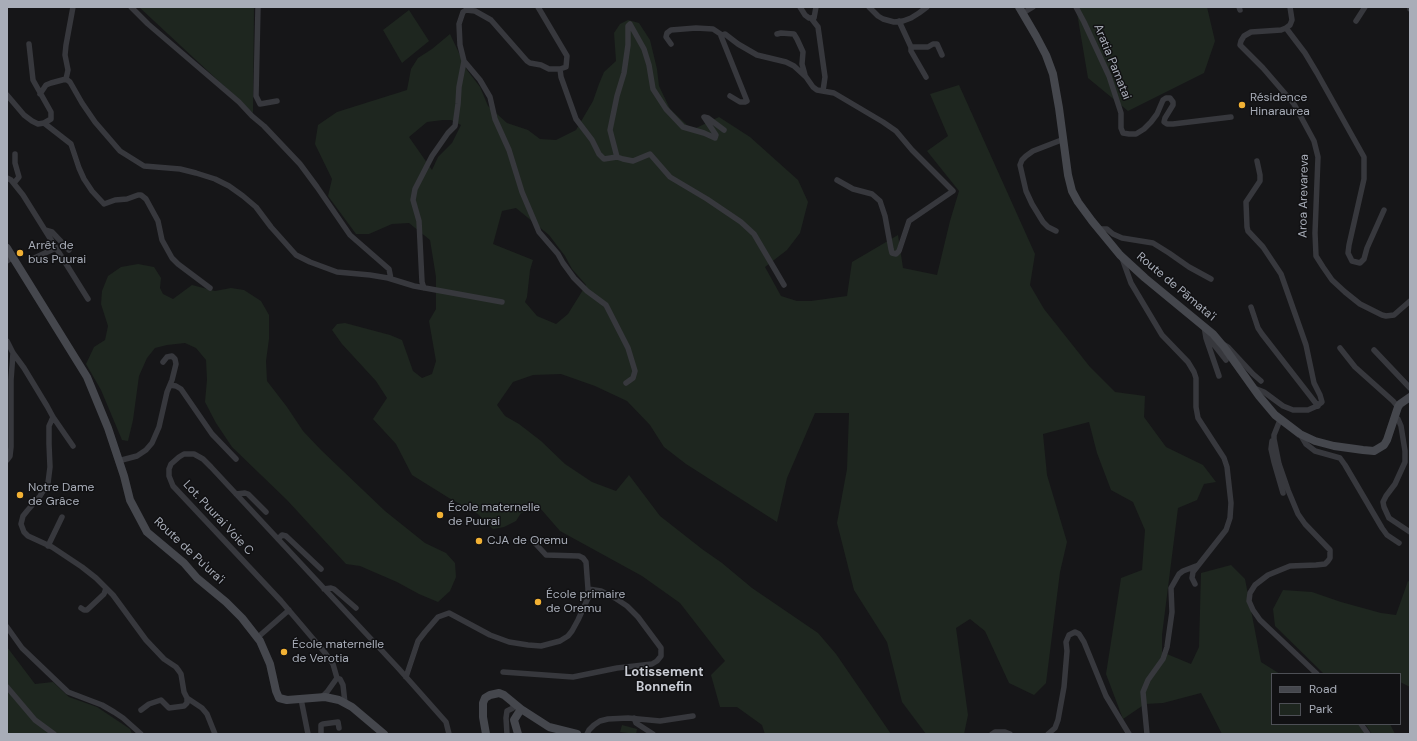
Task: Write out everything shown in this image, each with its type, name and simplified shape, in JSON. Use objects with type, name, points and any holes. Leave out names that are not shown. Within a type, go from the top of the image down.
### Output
[{"type":"main road","name":"Route de Pāmata'i","points":[[1021,10],[1051,67],[1057,93],[1068,175],[1072,191],[1084,210],[1121,256],[1221,344],[1268,408],[1280,420],[1300,434],[1323,444],[1374,451],[1384,445],[1398,408],[1409,398]]},
{"type":"main road","name":"Route de Pu'ura'i","points":[[7,248],[10,259],[87,377],[98,402],[124,476],[130,500],[147,532],[242,618],[257,638],[270,664],[279,698],[287,700],[321,698],[339,700],[352,707],[384,734]]},
{"type":"main road","points":[[486,734],[483,717],[483,703],[485,698],[499,693],[549,727],[577,734]]},
{"type":"main road","points":[[518,734],[514,720],[521,709]]},
{"type":"street","points":[[66,79],[68,70],[65,56],[73,7]]},
{"type":"street","points":[[130,7],[239,102],[264,126],[300,164],[317,186],[350,236],[389,269],[391,279]]},
{"type":"street","points":[[258,7],[256,96],[260,104],[277,101]]},
{"type":"street","points":[[424,288],[422,282],[419,221],[413,200],[415,188],[439,144],[455,126],[459,87],[464,61],[460,45],[459,24],[463,12],[469,10],[475,11],[491,20],[530,63],[541,65],[549,69],[560,70],[566,67],[567,56],[538,7]]},
{"type":"street","points":[[800,7],[805,15],[811,18],[818,27],[825,76],[823,91]]},
{"type":"street","points":[[811,18],[814,18],[816,7]]},
{"type":"street","points":[[869,7],[883,20],[888,21],[899,21],[919,13],[927,7]]},
{"type":"street","points":[[1021,10],[1033,7]]},
{"type":"street","name":"Aratia Pamatai","points":[[1076,7],[1109,76],[1120,113],[1121,128],[1123,133],[1136,134],[1144,129],[1152,122],[1163,100],[1166,98],[1170,98],[1173,102],[1173,105],[1165,118],[1164,122],[1167,124],[1231,117]]},
{"type":"street","points":[[1290,7],[1292,20],[1290,25],[1286,28],[1305,53],[1364,157],[1364,179],[1348,253],[1352,261],[1360,263],[1364,258],[1384,210]]},
{"type":"street","points":[[1356,21],[1365,7]]},
{"type":"street","points":[[899,21],[911,47],[911,51],[926,77]]},
{"type":"street","points":[[617,157],[610,130],[617,96],[624,73],[628,45],[628,26],[630,24],[644,48],[649,65],[653,89],[666,109],[683,128],[704,133],[715,138],[716,136],[704,117],[724,130]]},
{"type":"street","points":[[671,44],[666,37],[667,33],[672,30],[696,28],[713,30],[722,35],[725,34],[756,55],[786,62],[794,66],[806,77]]},
{"type":"street","name":"Aroa Arevareva","points":[[1286,28],[1281,30],[1250,32],[1240,41],[1240,45],[1263,68],[1294,104],[1314,141],[1318,157],[1315,233],[1316,256],[1332,280],[1345,292],[1360,304],[1382,316],[1394,315],[1410,301]]},
{"type":"street","points":[[777,34],[794,34],[802,52],[803,70],[813,87],[817,90],[834,93],[896,131],[912,150],[953,191],[909,221],[899,251],[896,254],[892,253],[880,201],[872,194],[853,190],[837,180]]},
{"type":"street","points":[[722,35],[721,36],[747,101],[740,102],[730,96]]},
{"type":"street","points":[[7,95],[24,115],[32,121],[38,124],[44,123],[51,118],[51,112],[33,80],[29,44]]},
{"type":"street","points":[[911,47],[928,47],[933,44],[937,44],[942,55]]},
{"type":"street","points":[[464,61],[480,80],[490,97],[495,118],[509,150],[522,192],[539,232],[558,254],[574,278],[587,291],[606,305],[628,348],[636,371],[633,378],[626,383]]},
{"type":"street","points":[[560,70],[560,77],[576,119],[592,140],[599,154],[604,159],[617,157],[623,160],[634,161],[650,154],[670,177],[708,199],[741,222],[754,234],[784,285]]},
{"type":"street","points":[[40,94],[46,85],[66,79]]},
{"type":"street","points":[[66,79],[70,82],[82,103],[103,132],[120,151],[144,166],[180,169],[215,179],[229,186],[256,207],[271,227],[296,255],[337,272],[370,275],[391,279],[414,286],[502,302]]},
{"type":"street","points":[[44,123],[71,144],[84,180],[104,204],[115,200],[127,199],[141,195],[146,199],[158,221],[162,240],[172,258],[210,288]]},
{"type":"street","points":[[1056,231],[1043,222],[1032,204],[1026,191],[1020,165],[1021,161],[1033,151],[1064,138]]},
{"type":"street","points":[[14,183],[19,177],[15,163],[15,154]]},
{"type":"street","points":[[1251,385],[1264,392],[1283,406],[1293,410],[1308,410],[1318,406],[1322,402],[1314,383],[1306,346],[1281,274],[1263,247],[1248,231],[1246,202],[1260,181],[1257,161]]},
{"type":"street","points":[[7,178],[14,183],[88,299]]},
{"type":"street","points":[[157,240],[158,221]]},
{"type":"street","points":[[1099,229],[1107,230],[1122,238],[1152,243],[1211,279]]},
{"type":"street","points":[[45,230],[52,232],[69,250]]},
{"type":"street","points":[[32,259],[56,248]]},
{"type":"street","points":[[1121,256],[1131,283],[1162,335],[1188,362],[1194,372],[1196,378],[1196,407],[1198,418],[1224,458],[1227,466],[1231,503],[1230,518],[1226,530],[1193,572],[1192,578],[1195,584]]},
{"type":"street","points":[[1251,307],[1258,328],[1262,334],[1318,406]]},
{"type":"street","points":[[1204,328],[1226,360]]},
{"type":"street","points":[[1204,328],[1219,376]]},
{"type":"street","points":[[7,341],[53,417],[73,446]]},
{"type":"street","points":[[1221,344],[1228,347],[1261,381]]},
{"type":"street","points":[[1340,348],[1355,367],[1393,401],[1398,408]]},
{"type":"street","points":[[1374,350],[1410,388],[1408,394],[1409,398]]},
{"type":"street","points":[[7,460],[10,456],[11,447],[11,380],[13,353]]},
{"type":"street","points":[[118,461],[137,456],[146,450],[152,443],[159,427],[167,392],[176,364],[175,359],[172,356],[169,356],[163,362]]},
{"type":"street","points":[[170,385],[181,389],[212,434],[236,459]]},
{"type":"street","points":[[53,417],[49,426],[48,444],[50,467],[48,483],[40,496],[26,511],[21,524],[24,532],[28,536],[66,556],[89,572],[116,598],[146,640],[164,659],[176,667],[179,671],[187,698],[202,708],[207,714],[215,734]]},
{"type":"street","points":[[1394,417],[1398,419],[1401,426],[1405,451],[1405,462],[1395,484],[1386,496],[1384,507],[1390,518],[1410,532]]},
{"type":"street","points":[[1280,420],[1272,440],[1271,449],[1283,493]]},
{"type":"street","points":[[1300,434],[1306,444],[1315,451],[1340,458],[1382,528],[1387,535],[1400,543]]},
{"type":"street","points":[[1274,435],[1279,464],[1298,514],[1305,524],[1330,550],[1330,558],[1325,564],[1316,566],[1290,566],[1268,575],[1255,585],[1250,593],[1250,601],[1253,610],[1260,620],[1316,673]]},
{"type":"street","name":"Lot. Puurai Voie C","points":[[345,703],[343,686],[340,679],[337,678],[331,660],[288,610],[176,490],[169,476],[169,469],[171,464],[179,457],[184,454],[194,454],[199,456],[211,466],[446,722],[449,734]]},
{"type":"street","points":[[1224,458],[1232,463]]},
{"type":"street","name":"Lot. Puurai Voie C","points":[[236,494],[245,493],[266,512]]},
{"type":"street","points":[[48,546],[62,517]]},
{"type":"street","name":"Lot. Puurai Voie C","points":[[278,538],[286,536],[321,570]]},
{"type":"street","points":[[406,677],[418,641],[432,623],[444,614],[449,613],[454,615],[490,636],[509,642],[528,645],[551,644],[568,636],[585,605],[588,589],[586,562],[579,556],[546,555],[534,542]]},
{"type":"street","points":[[1147,734],[1143,692],[1148,680],[1163,659],[1167,647],[1172,612],[1171,588],[1179,574],[1197,566]]},
{"type":"street","points":[[81,608],[87,610],[104,594],[106,588]]},
{"type":"street","name":"Lot. Puurai Voie C","points":[[324,589],[334,589],[356,608]]},
{"type":"street","points":[[503,672],[573,677],[617,668],[652,664],[658,661],[661,656],[660,648],[648,628],[638,617],[627,606],[615,598],[595,589],[588,589]]},
{"type":"street","points":[[257,638],[288,610]]},
{"type":"street","points":[[7,627],[22,648],[68,692],[102,705],[123,718],[141,734]]},
{"type":"street","points":[[1048,734],[1055,728],[1058,720],[1064,686],[1067,651],[1066,642],[1069,635],[1075,632],[1079,634],[1084,642],[1106,696],[1129,734]]},
{"type":"street","points":[[321,698],[337,678]]},
{"type":"street","points":[[7,687],[35,720],[54,734]]},
{"type":"street","points":[[141,710],[149,704],[161,700],[169,708],[184,706],[187,703],[187,698]]},
{"type":"street","points":[[301,699],[308,734]]},
{"type":"street","points":[[507,734],[507,711],[513,708],[514,703]]},
{"type":"street","points":[[587,734],[594,725],[600,721],[618,718],[634,718],[660,721],[693,716]]},
{"type":"street","points":[[634,718],[636,723],[653,734]]},
{"type":"street","points":[[321,734],[321,725],[325,723],[338,722],[339,728]]},
{"type":"street","points":[[1362,725],[1368,734]]},
{"type":"street","points":[[992,734],[995,732],[1005,732],[1010,734]]},
{"type":"green space","points":[[139,7],[254,7],[253,113]]},
{"type":"green space","points":[[1076,7],[1207,7],[1215,41],[1204,73],[1128,111],[1088,78]]},
{"type":"green space","points":[[409,10],[429,41],[402,63],[383,30]]},
{"type":"green space","points":[[628,20],[639,23],[650,40],[657,69],[659,86],[670,109],[687,125],[694,129],[719,117],[750,137],[798,180],[808,202],[800,233],[787,250],[765,267],[781,296],[797,301],[811,301],[847,296],[852,262],[898,235],[903,268],[937,275],[959,191],[927,151],[948,136],[930,94],[959,85],[1035,254],[1030,285],[1044,309],[1090,367],[1115,392],[1145,396],[1144,417],[1166,447],[1203,465],[1216,482],[1204,484],[1197,500],[1178,508],[1162,635],[1162,652],[1191,664],[1199,647],[1201,573],[1231,565],[1245,579],[1261,662],[1278,673],[1271,673],[1271,725],[1359,725],[1365,734],[1222,734],[1201,693],[1163,703],[1145,704],[1123,719],[1106,674],[1121,578],[1142,570],[1145,530],[1133,502],[1111,490],[1097,453],[1089,422],[1043,434],[1047,475],[1067,542],[1060,572],[1046,683],[1034,695],[1009,683],[985,631],[970,619],[956,628],[968,715],[964,734],[926,734],[902,702],[887,642],[854,590],[837,523],[847,469],[849,413],[815,413],[787,478],[777,522],[686,464],[664,447],[650,425],[627,401],[595,386],[561,374],[533,375],[513,382],[497,405],[505,416],[519,424],[541,441],[565,464],[592,482],[616,491],[629,475],[660,516],[752,588],[818,633],[836,654],[891,734],[765,734],[762,725],[737,707],[720,707],[711,675],[725,661],[680,603],[642,576],[560,531],[540,508],[521,513],[516,521],[504,527],[493,529],[478,514],[412,475],[396,444],[373,419],[387,398],[376,381],[342,344],[332,330],[337,324],[345,323],[390,335],[402,340],[413,371],[422,378],[432,374],[436,361],[429,321],[436,309],[436,277],[430,240],[409,223],[392,224],[369,234],[356,234],[328,196],[332,179],[315,144],[318,125],[337,112],[407,90],[411,69],[418,58],[450,34],[467,70],[480,87],[488,106],[507,123],[528,130],[540,139],[556,140],[576,130],[593,101],[604,72],[616,61],[614,33],[620,24]],"holes":[[[451,120],[461,125],[452,143],[438,157],[432,170],[409,137],[427,122]],[[516,208],[549,235],[565,256],[572,269],[586,285],[568,314],[556,324],[537,316],[525,302],[533,260],[493,244],[502,211]]]},
{"type":"green space","points":[[138,264],[154,267],[161,278],[160,288],[163,294],[173,299],[192,285],[215,291],[231,288],[244,290],[261,301],[269,315],[269,339],[266,361],[267,381],[303,431],[321,450],[385,511],[425,543],[446,553],[455,563],[456,577],[450,591],[438,602],[360,566],[346,564],[287,500],[232,447],[216,423],[205,402],[207,380],[206,360],[196,348],[185,343],[155,348],[147,358],[139,376],[133,420],[128,441],[122,440],[101,390],[86,364],[94,347],[105,340],[108,326],[101,304],[102,291],[108,276],[121,267]]},
{"type":"green space","points":[[1408,581],[1410,582],[1410,687],[1401,682],[1401,673],[1323,673],[1275,626],[1273,609],[1283,590],[1312,592],[1381,613],[1396,615]]},
{"type":"green space","points":[[7,647],[35,684],[53,682],[69,697],[97,707],[130,729],[132,734],[7,734]]},
{"type":"green space","points":[[622,725],[637,729],[636,734],[620,732]]},
{"type":"green space","points":[[1366,725],[1390,725],[1395,734],[1372,734]]},
{"type":"place","name":"Résidence Hinaraurea","points":[[1242,105]]},
{"type":"place","name":"Arrêt de bus Puurai","points":[[20,253]]},
{"type":"place","name":"Notre Dame de Grâce","points":[[20,495]]},
{"type":"place","name":"École maternelle de Puurai","points":[[440,515]]},
{"type":"place","name":"CJA de Oremu","points":[[479,541]]},
{"type":"place","name":"École primaire de Oremu","points":[[538,602]]},
{"type":"place","name":"École maternelle de Verotia","points":[[284,652]]},
{"type":"district","name":"Lotissement Bonnefin","points":[[664,680]]}]
